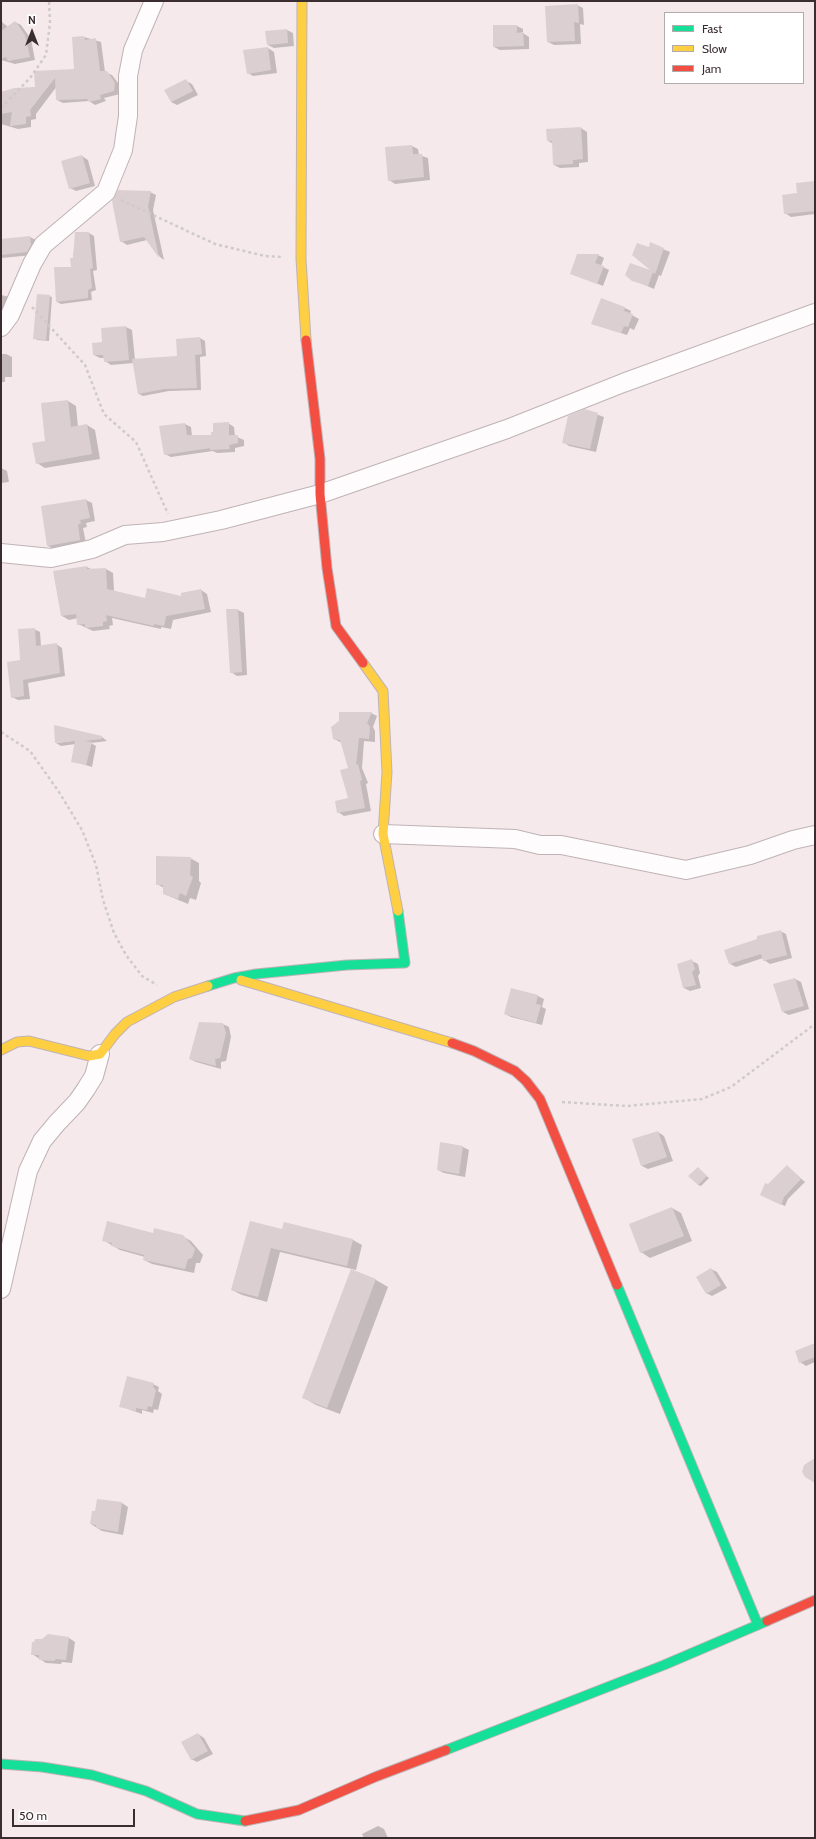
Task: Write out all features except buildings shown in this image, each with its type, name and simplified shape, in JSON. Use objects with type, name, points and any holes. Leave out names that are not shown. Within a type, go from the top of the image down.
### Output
[{"type":"street","points":[[1,327],[10,314],[32,264],[43,245],[106,192],[123,150],[128,116],[128,76],[134,50],[154,1]]},
{"type":"street","points":[[1,1289],[28,1171],[42,1141],[77,1102],[94,1076],[100,1054],[115,1034],[128,1022],[174,997],[234,978],[256,974],[340,965],[405,963],[394,884],[383,834],[387,772],[383,691],[336,626],[327,568],[320,494],[320,459],[306,338],[301,259],[302,1]]},
{"type":"street","points":[[1,553],[51,558],[92,549],[125,535],[163,532],[320,494],[507,429],[623,383],[815,313]]},
{"type":"street","points":[[383,834],[515,839],[540,844],[561,845],[686,870],[750,855],[793,840],[815,835]]},
{"type":"street","points":[[234,978],[430,1036],[474,1051],[515,1071],[526,1081],[540,1099],[758,1625]]},
{"type":"street","points":[[1,1050],[17,1042],[29,1041],[89,1056],[100,1054]]},
{"type":"street","points":[[1,1764],[42,1767],[92,1775],[146,1791],[197,1814],[243,1821],[299,1810],[374,1777],[664,1664],[815,1600]]},
{"type":"path","points":[[1,108],[30,78],[46,55],[50,23],[49,1]]},
{"type":"path","points":[[106,192],[138,209],[216,244],[266,256],[301,259]]},
{"type":"path","points":[[19,294],[85,365],[104,414],[136,442],[155,489],[176,529]]},
{"type":"path","points":[[1,732],[30,751],[82,830],[96,865],[103,900],[114,933],[126,955],[142,976],[174,997]]},
{"type":"path","points":[[540,1099],[627,1106],[702,1099],[731,1087],[815,1024]]},
{"type":"traffic: fast","points":[[208,986],[234,978],[256,974],[347,965],[405,963],[398,911]]},
{"type":"traffic: fast","points":[[617,1285],[758,1625]]},
{"type":"traffic: fast","points":[[446,1750],[664,1665],[767,1621]]},
{"type":"traffic: fast","points":[[1,1764],[42,1767],[92,1775],[146,1791],[197,1814],[245,1821]]},
{"type":"traffic: slow","points":[[302,1],[301,259],[306,340]]},
{"type":"traffic: slow","points":[[363,663],[383,691],[387,772],[383,834],[398,911]]},
{"type":"traffic: slow","points":[[241,980],[452,1043]]},
{"type":"traffic: slow","points":[[1,1050],[17,1042],[29,1041],[89,1056],[100,1054],[115,1034],[127,1022],[174,997],[208,986]]},
{"type":"traffic: jam","points":[[306,340],[320,459],[320,494],[327,568],[336,626],[363,663]]},
{"type":"traffic: jam","points":[[452,1043],[474,1051],[515,1071],[526,1081],[540,1099],[617,1285]]},
{"type":"traffic: jam","points":[[767,1621],[815,1600]]},
{"type":"traffic: jam","points":[[245,1821],[299,1810],[375,1777],[446,1750]]}]
